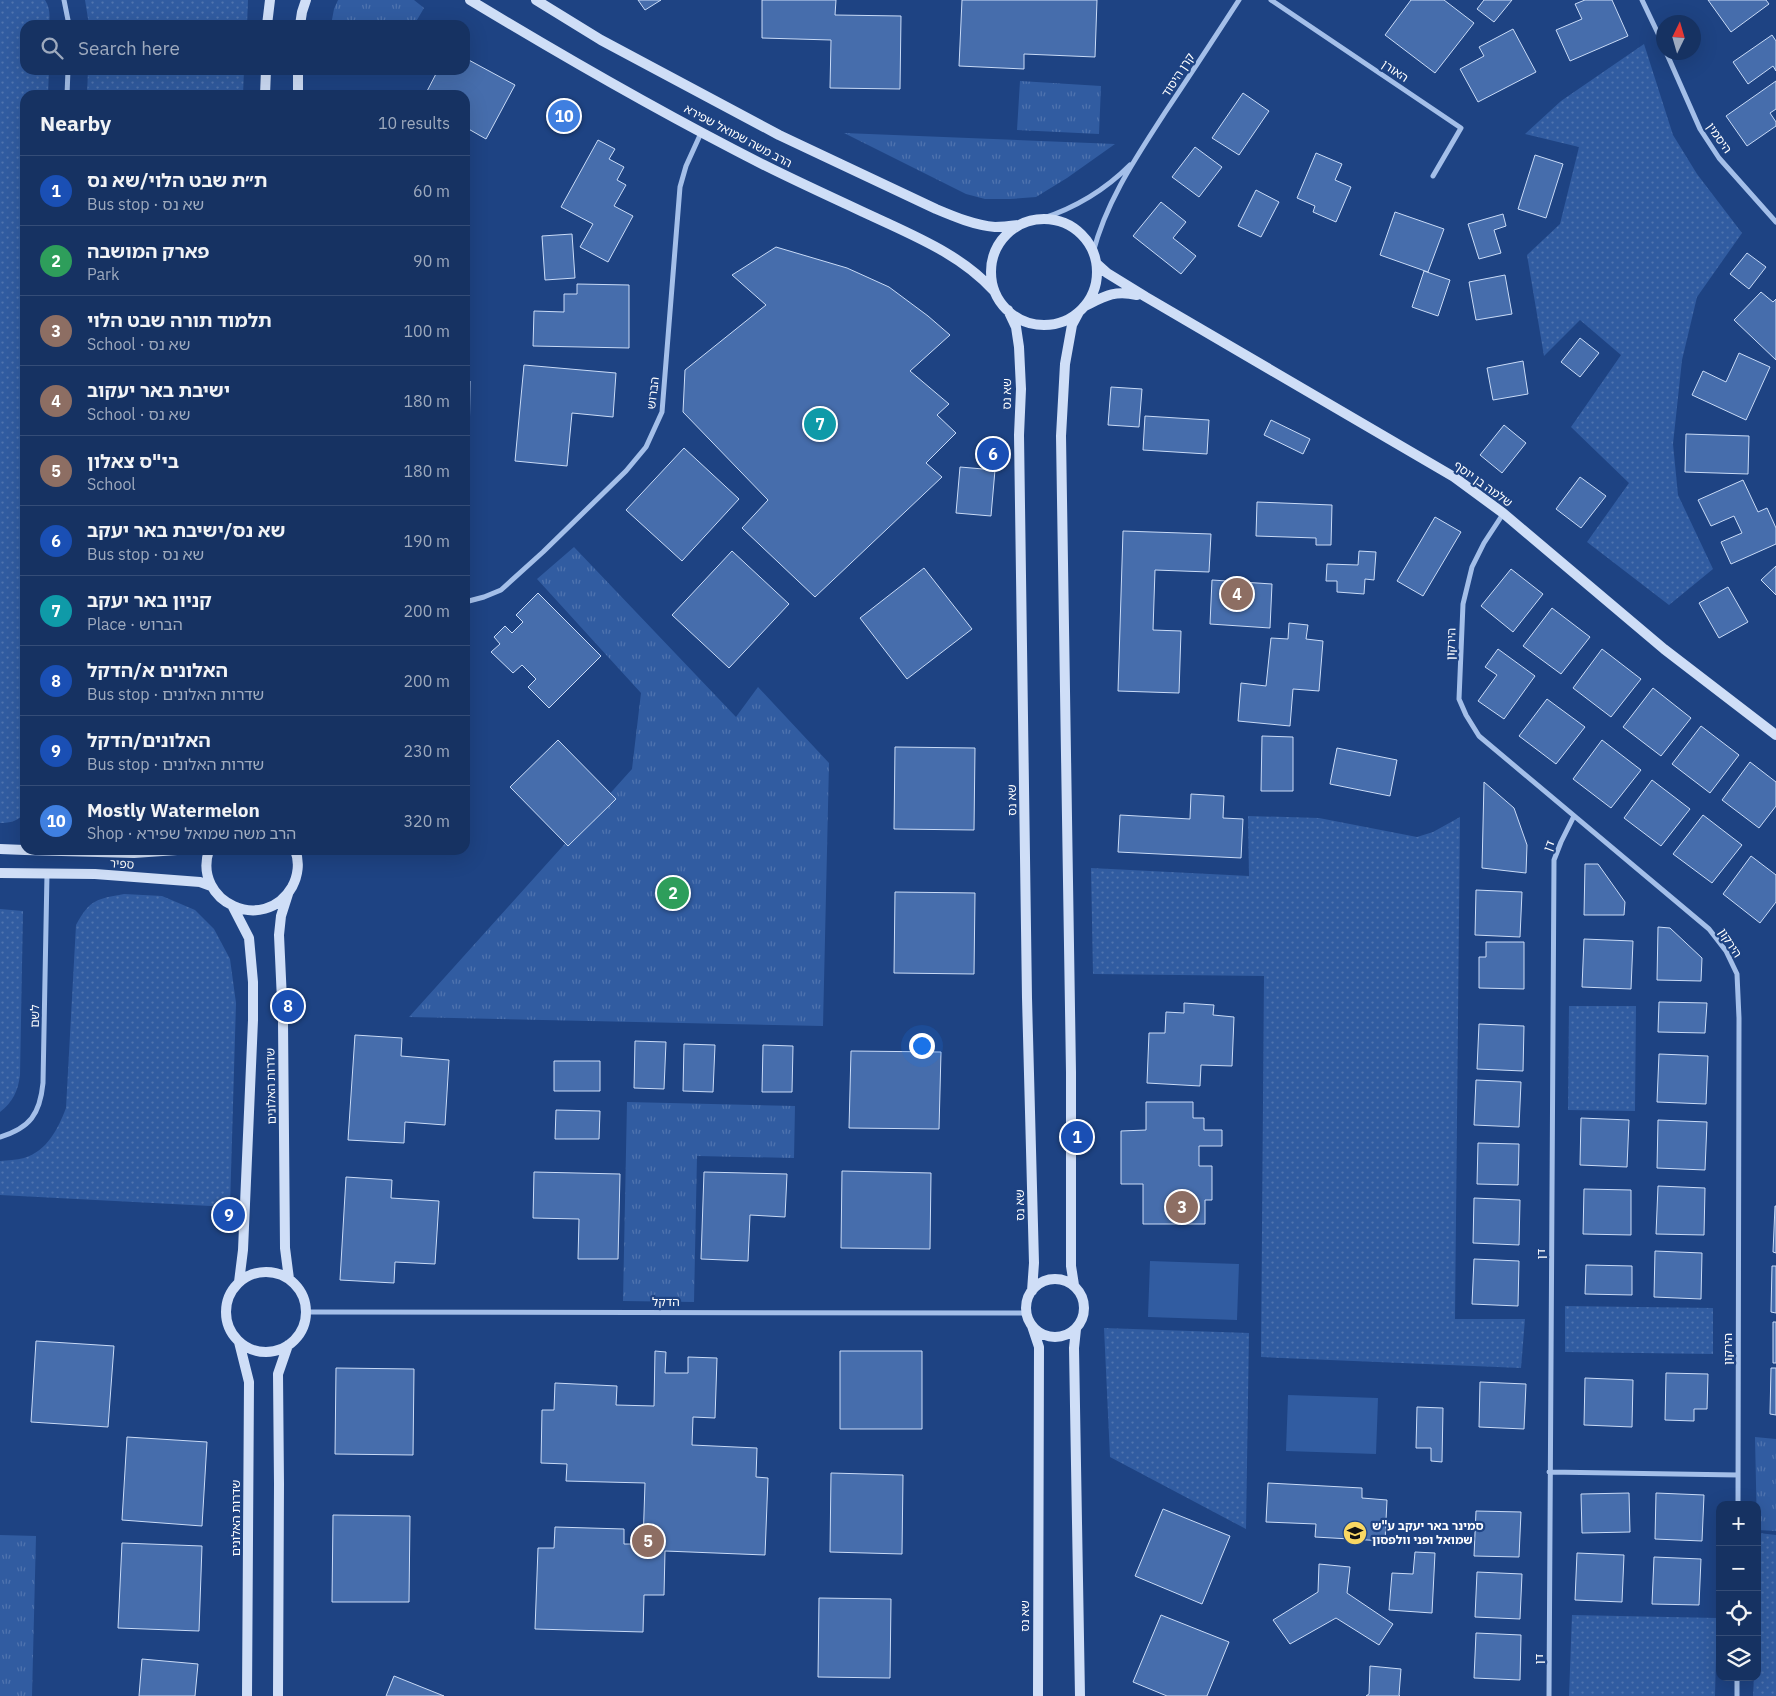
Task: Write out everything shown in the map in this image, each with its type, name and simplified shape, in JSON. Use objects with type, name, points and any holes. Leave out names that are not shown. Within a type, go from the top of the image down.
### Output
[{"type":"main road","points":[[268,20],[270,0]]},
{"type":"main road","points":[[301,20],[306,0]]},
{"type":"main road","name":"הרב משה שמואל שפירא","points":[[470,0],[585,69],[764,165],[920,239],[969,268],[994,291]]},
{"type":"main road","name":"הרב משה שמואל שפירא","points":[[536,0],[602,40],[779,134],[936,209],[962,220],[978,224],[995,227],[1019,225]]},
{"type":"main road","points":[[265,90],[266,75]]},
{"type":"main road","points":[[298,75],[298,90]]},
{"type":"main road","points":[[1074,1285],[1056,1279],[1047,1280],[1039,1284],[1032,1291],[1028,1297],[1026,1313],[1032,1326],[1040,1333],[1059,1337],[1068,1334],[1076,1329],[1082,1321],[1085,1311],[1084,1302],[1074,1285],[1071,1266],[1071,1072],[1061,436],[1065,364],[1072,325],[1090,299],[1096,282],[1097,264],[1094,253],[1083,237],[1068,225],[1059,222],[1041,219],[1019,225],[1004,237],[994,254],[991,272],[994,291],[1000,302],[1008,310],[1024,321],[1043,325],[1062,322],[1082,309]]},
{"type":"main road","name":"שלמה בן יוסף","points":[[1097,264],[1107,273],[1146,297],[1454,477],[1503,513],[1671,654],[1776,735]]},
{"type":"main road","name":"שלמה בן יוסף","points":[[1082,309],[1112,293],[1125,292],[1146,297]]},
{"type":"main road","name":"שא נס","points":[[1008,310],[1016,327],[1021,389],[1019,436],[1025,868],[1034,1263],[1032,1291]]},
{"type":"main road","name":"ספיר","points":[[0,849],[20,850]]},
{"type":"main road","points":[[208,855],[207,872],[211,886],[220,898],[233,907],[263,910],[277,904],[288,894]]},
{"type":"main road","name":"שדרות האלונים","points":[[289,1279],[285,1248],[283,1022],[279,935],[281,916],[288,894],[295,882],[298,867],[297,855]]},
{"type":"main road","name":"ספיר","points":[[0,872],[95,874],[200,882],[211,886]]},
{"type":"main road","name":"שדרות האלונים","points":[[233,907],[249,938],[253,982],[243,1250],[239,1282]]},
{"type":"main road","points":[[264,1272],[278,1274],[289,1279],[299,1288],[306,1312],[304,1325],[298,1336],[288,1345],[277,1350],[264,1352],[251,1349],[240,1342],[231,1331],[226,1318],[226,1305],[231,1292],[239,1282],[251,1275],[264,1272]]},
{"type":"main road","name":"שא נס","points":[[1032,1326],[1039,1347],[1038,1696]]},
{"type":"main road","points":[[1076,1329],[1074,1348],[1080,1696]]},
{"type":"main road","name":"שדרות האלונים","points":[[240,1342],[249,1382],[247,1696]]},
{"type":"main road","points":[[278,1696],[278,1374],[288,1345]]},
{"type":"street","points":[[64,0],[68,20]]},
{"type":"street","name":"קרן היסוד","points":[[1094,253],[1098,234],[1107,211],[1134,161],[1239,0]]},
{"type":"street","name":"האורן","points":[[1271,0],[1461,128],[1432,176]]},
{"type":"street","points":[[1642,0],[1656,29]]},
{"type":"street","name":"היסמין","points":[[1669,60],[1700,130],[1719,158],[1776,222]]},
{"type":"street","points":[[67,90],[68,75]]},
{"type":"street","name":"הברוש","points":[[470,601],[501,590],[619,478],[646,447],[662,412],[680,187],[686,166],[702,132]]},
{"type":"street","name":"קרן היסוד","points":[[1041,219],[1061,213],[1083,200],[1115,180],[1134,161]]},
{"type":"street","name":"הירקון","points":[[1503,513],[1484,543],[1472,567],[1463,604],[1459,699],[1466,716],[1479,736],[1709,929],[1726,950],[1737,974],[1739,1018],[1738,1501]]},
{"type":"street","name":"דן","points":[[1548,1696],[1554,860],[1560,842],[1574,816]]},
{"type":"street","name":"לשם","points":[[0,1137],[13,1133],[27,1125],[42,1098],[47,874]]},
{"type":"street","name":"הדקל","points":[[306,1312],[1026,1313]]},
{"type":"street","points":[[1549,1472],[1738,1475]]},
{"type":"street","points":[[1737,1681],[1737,1696]]},
{"type":"green space","points":[[0,0],[45,0],[49,9],[50,20],[20,20],[20,75],[49,75],[48,90],[20,90],[20,818],[7,823],[0,823]]},
{"type":"green space","points":[[85,0],[248,0],[247,20],[88,20]]},
{"type":"green space","points":[[338,0],[414,0],[424,8],[417,20],[332,20]]},
{"type":"green space","points":[[1644,44],[1673,135],[1697,174],[1742,233],[1697,297],[1682,360],[1673,444],[1678,495],[1713,569],[1669,605],[1587,542],[1629,483],[1571,427],[1621,355],[1580,320],[1544,356],[1527,255],[1560,224],[1579,147],[1525,134],[1561,101]]},
{"type":"green space","points":[[88,75],[244,75],[243,90],[87,90]]},
{"type":"green space","points":[[1020,81],[1101,86],[1099,134],[1017,130]]},
{"type":"green space","points":[[844,133],[1115,144],[1036,197],[985,199],[966,194]]},
{"type":"green space","points":[[574,547],[736,717],[758,687],[829,763],[823,1026],[409,1017],[632,769],[641,693],[537,579]]},
{"type":"green space","points":[[1248,816],[1319,818],[1417,837],[1433,832],[1460,817],[1455,1319],[1525,1319],[1521,1368],[1261,1357],[1264,976],[1093,974],[1091,868],[1249,876]]},
{"type":"green space","points":[[124,894],[162,896],[195,910],[214,929],[230,959],[236,1003],[230,1207],[0,1195],[0,1161],[24,1158],[39,1150],[51,1138],[66,1108],[76,925],[90,905],[107,897]]},
{"type":"green space","points":[[0,909],[23,911],[20,1075],[14,1096],[0,1112]]},
{"type":"green space","points":[[1569,1006],[1636,1006],[1635,1111],[1568,1110]]},
{"type":"green space","points":[[627,1102],[795,1106],[794,1158],[697,1156],[694,1302],[623,1301]]},
{"type":"green space","points":[[1150,1261],[1239,1264],[1237,1320],[1148,1317]]},
{"type":"green space","points":[[1565,1306],[1713,1308],[1713,1354],[1565,1352]]},
{"type":"green space","points":[[1104,1328],[1249,1333],[1246,1529],[1110,1457]]},
{"type":"green space","points":[[1288,1395],[1378,1398],[1376,1454],[1286,1451]]},
{"type":"green space","points":[[1755,1437],[1776,1439],[1776,1531],[1761,1530],[1761,1501],[1756,1501]]},
{"type":"green space","points":[[1761,1533],[1776,1535],[1776,1696],[1753,1696],[1754,1681],[1761,1681]]},
{"type":"green space","points":[[0,1535],[36,1536],[32,1696],[0,1696]]},
{"type":"green space","points":[[1572,1615],[1716,1618],[1715,1696],[1569,1696]]},
{"type":"building","points":[[638,0],[661,0],[645,10]]},
{"type":"building","points":[[762,0],[836,0],[835,15],[901,16],[900,89],[830,88],[831,40],[762,38]]},
{"type":"building","points":[[962,0],[1097,0],[1095,57],[1024,54],[1024,69],[959,66]]},
{"type":"building","points":[[1411,0],[1444,0],[1474,23],[1435,73],[1385,35]]},
{"type":"building","points":[[1484,0],[1512,0],[1494,22],[1477,9]]},
{"type":"building","points":[[1585,0],[1612,0],[1628,36],[1570,61],[1556,30],[1582,19],[1575,4]]},
{"type":"building","points":[[1708,0],[1766,0],[1769,4],[1731,32]]},
{"type":"building","points":[[1513,29],[1536,72],[1478,102],[1460,69],[1484,56],[1479,47]]},
{"type":"building","points":[[1772,35],[1776,41],[1776,71],[1773,66],[1748,84],[1733,62]]},
{"type":"building","points":[[470,61],[515,85],[486,139],[470,130],[470,90],[428,90],[435,75],[470,75]]},
{"type":"building","points":[[1776,81],[1776,109],[1770,113],[1776,122],[1776,126],[1747,146],[1726,116]]},
{"type":"building","points":[[1243,93],[1269,111],[1239,155],[1212,138]]},
{"type":"building","points":[[598,140],[615,149],[609,159],[624,167],[617,180],[626,185],[614,206],[633,216],[608,262],[580,247],[593,224],[561,207]]},
{"type":"building","points":[[1195,147],[1222,167],[1199,197],[1172,177]]},
{"type":"building","points":[[1316,153],[1342,164],[1335,180],[1351,187],[1336,222],[1313,212],[1315,206],[1297,198]]},
{"type":"building","points":[[1535,155],[1563,164],[1546,218],[1518,209]]},
{"type":"building","points":[[1256,190],[1279,202],[1261,237],[1238,226]]},
{"type":"building","points":[[1161,202],[1186,222],[1173,238],[1196,256],[1181,274],[1133,236]]},
{"type":"building","points":[[1395,212],[1444,229],[1428,272],[1380,255]]},
{"type":"building","points":[[1503,214],[1506,226],[1494,230],[1501,253],[1479,259],[1468,224]]},
{"type":"building","points":[[572,234],[575,278],[545,280],[542,236]]},
{"type":"building","points":[[776,247],[847,268],[889,287],[950,335],[910,371],[949,404],[937,415],[956,433],[926,463],[942,477],[815,597],[742,528],[768,500],[683,412],[685,370],[766,305],[732,275]]},
{"type":"building","points":[[1747,253],[1766,267],[1749,289],[1730,274]]},
{"type":"building","points":[[1424,271],[1450,280],[1438,316],[1412,307]]},
{"type":"building","points":[[1505,275],[1512,314],[1476,320],[1469,282]]},
{"type":"building","points":[[577,284],[629,285],[629,348],[533,346],[534,311],[564,312],[564,294],[577,294]]},
{"type":"building","points":[[1761,292],[1773,302],[1776,299],[1776,360],[1734,320]]},
{"type":"building","points":[[1580,338],[1599,353],[1580,377],[1561,362]]},
{"type":"building","points":[[1739,353],[1770,367],[1746,420],[1692,395],[1703,371],[1726,382]]},
{"type":"building","points":[[1523,361],[1528,394],[1493,400],[1487,368]]},
{"type":"building","points":[[524,365],[616,373],[613,417],[572,413],[567,466],[515,461]]},
{"type":"building","points":[[1111,387],[1142,389],[1139,427],[1108,425]]},
{"type":"building","points":[[1145,416],[1209,420],[1207,454],[1143,450]]},
{"type":"building","points":[[1271,420],[1310,439],[1303,454],[1264,435]]},
{"type":"building","points":[[1504,425],[1526,443],[1502,473],[1480,455]]},
{"type":"building","points":[[1686,434],[1749,436],[1748,474],[1685,472]]},
{"type":"building","points":[[684,448],[739,499],[682,561],[626,510]]},
{"type":"building","points":[[960,467],[995,470],[991,516],[956,513]]},
{"type":"building","points":[[1580,477],[1606,496],[1581,528],[1556,509]]},
{"type":"building","points":[[1743,480],[1758,512],[1767,508],[1776,528],[1776,544],[1731,564],[1721,542],[1742,533],[1734,516],[1711,526],[1698,500]]},
{"type":"building","points":[[1257,502],[1332,505],[1331,545],[1316,545],[1316,538],[1256,536]]},
{"type":"building","points":[[1435,517],[1461,532],[1423,596],[1397,581]]},
{"type":"building","points":[[1123,531],[1211,534],[1209,572],[1155,570],[1153,630],[1181,631],[1179,693],[1118,691]]},
{"type":"building","points":[[732,551],[789,604],[729,668],[672,615]]},
{"type":"building","points":[[1359,551],[1376,552],[1374,580],[1365,579],[1364,594],[1337,592],[1337,581],[1326,581],[1327,564],[1358,565]]},
{"type":"building","points":[[1776,566],[1776,595],[1761,580]]},
{"type":"building","points":[[924,568],[972,629],[907,679],[860,618]]},
{"type":"building","points":[[1511,569],[1543,594],[1513,632],[1481,606]]},
{"type":"building","points":[[1212,580],[1272,584],[1270,628],[1210,624]]},
{"type":"building","points":[[1728,587],[1748,622],[1719,638],[1699,603]]},
{"type":"building","points":[[538,593],[601,656],[549,708],[528,687],[536,679],[522,665],[513,673],[491,652],[500,644],[494,637],[505,626],[512,633],[523,622],[516,615]]},
{"type":"building","points":[[1552,608],[1590,637],[1561,674],[1523,646]]},
{"type":"building","points":[[1289,623],[1308,625],[1306,639],[1323,641],[1319,691],[1293,689],[1290,726],[1238,721],[1241,683],[1266,686],[1271,638],[1288,639]]},
{"type":"building","points":[[1498,649],[1535,676],[1504,719],[1478,701],[1497,675],[1485,667]]},
{"type":"building","points":[[1602,649],[1641,679],[1611,717],[1573,688]]},
{"type":"building","points":[[1653,688],[1691,718],[1661,756],[1623,727]]},
{"type":"building","points":[[1547,699],[1585,727],[1556,764],[1519,736]]},
{"type":"building","points":[[1701,726],[1739,755],[1710,793],[1672,764]]},
{"type":"building","points":[[1262,736],[1293,737],[1293,791],[1261,791]]},
{"type":"building","points":[[558,740],[616,799],[568,846],[510,787]]},
{"type":"building","points":[[1602,740],[1641,770],[1611,808],[1573,779]]},
{"type":"building","points":[[895,747],[975,748],[974,830],[894,829]]},
{"type":"building","points":[[1337,748],[1397,760],[1390,796],[1330,784]]},
{"type":"building","points":[[1750,762],[1776,782],[1776,806],[1759,828],[1722,800]]},
{"type":"building","points":[[1652,780],[1690,809],[1661,846],[1624,818]]},
{"type":"building","points":[[1484,782],[1514,808],[1527,845],[1526,873],[1482,868]]},
{"type":"building","points":[[1191,794],[1224,796],[1223,818],[1243,819],[1241,858],[1118,852],[1120,815],[1190,819]]},
{"type":"building","points":[[1703,815],[1742,845],[1712,883],[1673,854]]},
{"type":"building","points":[[1751,856],[1776,875],[1776,902],[1760,923],[1723,894]]},
{"type":"building","points":[[1585,864],[1598,864],[1625,902],[1624,915],[1584,915]]},
{"type":"building","points":[[1476,890],[1522,892],[1520,937],[1475,935]]},
{"type":"building","points":[[895,892],[975,893],[974,974],[894,973]]},
{"type":"building","points":[[1658,927],[1670,928],[1702,958],[1701,981],[1657,980]]},
{"type":"building","points":[[1584,939],[1633,941],[1631,989],[1582,987]]},
{"type":"building","points":[[1486,942],[1524,942],[1524,989],[1479,988],[1479,957],[1486,957]]},
{"type":"building","points":[[1659,1002],[1707,1003],[1705,1033],[1658,1032]]},
{"type":"building","points":[[1184,1003],[1214,1005],[1213,1015],[1234,1017],[1232,1066],[1201,1065],[1200,1086],[1147,1083],[1149,1033],[1165,1033],[1166,1012],[1184,1013]]},
{"type":"building","points":[[1479,1024],[1524,1026],[1523,1071],[1477,1069]]},
{"type":"building","points":[[355,1035],[402,1038],[401,1056],[449,1060],[445,1125],[405,1122],[404,1143],[348,1140]]},
{"type":"building","points":[[635,1041],[666,1042],[664,1089],[634,1088]]},
{"type":"building","points":[[684,1044],[715,1045],[713,1092],[683,1091]]},
{"type":"building","points":[[763,1045],[793,1046],[792,1092],[762,1092]]},
{"type":"building","points":[[851,1051],[941,1052],[939,1129],[849,1128]]},
{"type":"building","points":[[1659,1054],[1708,1056],[1706,1104],[1657,1102]]},
{"type":"building","points":[[554,1061],[600,1061],[600,1091],[554,1091]]},
{"type":"building","points":[[1476,1080],[1521,1082],[1519,1127],[1474,1125]]},
{"type":"building","points":[[1146,1102],[1193,1102],[1193,1118],[1204,1118],[1204,1130],[1222,1130],[1222,1146],[1199,1146],[1199,1166],[1212,1166],[1212,1200],[1205,1200],[1205,1224],[1143,1224],[1143,1184],[1121,1184],[1121,1131],[1146,1130]]},
{"type":"building","points":[[556,1110],[600,1111],[599,1139],[555,1139]]},
{"type":"building","points":[[1581,1118],[1629,1120],[1627,1167],[1580,1165]]},
{"type":"building","points":[[1658,1120],[1707,1122],[1705,1170],[1657,1168]]},
{"type":"building","points":[[1478,1143],[1519,1144],[1518,1185],[1477,1184]]},
{"type":"building","points":[[842,1171],[931,1173],[930,1249],[841,1248]]},
{"type":"building","points":[[534,1172],[620,1174],[618,1259],[578,1259],[579,1219],[533,1218]]},
{"type":"building","points":[[704,1172],[787,1174],[785,1217],[750,1215],[748,1261],[701,1259]]},
{"type":"building","points":[[346,1177],[392,1180],[391,1198],[439,1201],[435,1264],[395,1262],[394,1283],[340,1280]]},
{"type":"building","points":[[1658,1186],[1705,1188],[1704,1235],[1656,1234]]},
{"type":"building","points":[[1584,1189],[1631,1190],[1631,1235],[1583,1234]]},
{"type":"building","points":[[1474,1198],[1520,1200],[1519,1245],[1473,1243]]},
{"type":"building","points":[[1776,1206],[1776,1253],[1773,1252]]},
{"type":"building","points":[[1655,1251],[1702,1253],[1701,1299],[1654,1297]]},
{"type":"building","points":[[1474,1259],[1519,1261],[1518,1306],[1472,1304]]},
{"type":"building","points":[[1586,1265],[1632,1266],[1632,1295],[1585,1294]]},
{"type":"building","points":[[1772,1266],[1776,1266],[1776,1313],[1771,1312]]},
{"type":"building","points":[[1773,1322],[1776,1322],[1776,1363],[1773,1363]]},
{"type":"building","points":[[36,1341],[114,1346],[108,1427],[31,1422]]},
{"type":"building","points":[[655,1351],[666,1352],[665,1373],[688,1373],[688,1357],[717,1358],[715,1418],[693,1417],[692,1445],[757,1448],[756,1477],[768,1478],[765,1555],[665,1551],[664,1595],[644,1595],[643,1632],[535,1629],[538,1548],[554,1548],[555,1527],[624,1529],[624,1544],[643,1544],[645,1483],[566,1481],[567,1464],[541,1463],[542,1410],[554,1410],[555,1383],[617,1386],[616,1405],[654,1406]]},
{"type":"building","points":[[840,1351],[922,1351],[922,1429],[840,1429]]},
{"type":"building","points":[[336,1368],[414,1369],[413,1455],[335,1454]]},
{"type":"building","points":[[1771,1368],[1776,1368],[1776,1415],[1770,1414]]},
{"type":"building","points":[[1666,1373],[1708,1374],[1707,1409],[1694,1409],[1694,1421],[1665,1420]]},
{"type":"building","points":[[1585,1378],[1633,1380],[1632,1427],[1584,1425]]},
{"type":"building","points":[[1480,1382],[1526,1384],[1524,1429],[1479,1427]]},
{"type":"building","points":[[1417,1407],[1443,1408],[1442,1462],[1431,1461],[1431,1448],[1416,1448]]},
{"type":"building","points":[[127,1437],[207,1442],[202,1526],[122,1520]]},
{"type":"building","points":[[831,1473],[903,1475],[902,1554],[830,1552]]},
{"type":"building","points":[[1268,1483],[1362,1488],[1362,1498],[1387,1500],[1385,1541],[1315,1537],[1316,1524],[1266,1522]]},
{"type":"building","points":[[1629,1493],[1630,1532],[1582,1533],[1581,1494]]},
{"type":"building","points":[[1656,1493],[1704,1495],[1702,1541],[1655,1539]]},
{"type":"building","points":[[1163,1509],[1230,1536],[1202,1604],[1135,1576]]},
{"type":"building","points":[[1476,1511],[1521,1512],[1519,1557],[1474,1556]]},
{"type":"building","points":[[333,1515],[410,1516],[409,1602],[332,1602]]},
{"type":"building","points":[[122,1543],[202,1546],[199,1631],[118,1628]]},
{"type":"building","points":[[1415,1552],[1435,1553],[1432,1613],[1389,1610],[1392,1573],[1413,1574]]},
{"type":"building","points":[[1577,1553],[1624,1555],[1622,1602],[1575,1600]]},
{"type":"building","points":[[1654,1557],[1701,1559],[1699,1605],[1652,1604]]},
{"type":"building","points":[[1319,1564],[1350,1567],[1347,1593],[1393,1624],[1379,1645],[1336,1618],[1290,1644],[1273,1620],[1318,1592]]},
{"type":"building","points":[[1477,1572],[1522,1574],[1520,1619],[1475,1617]]},
{"type":"building","points":[[819,1598],[891,1599],[890,1678],[818,1677]]},
{"type":"building","points":[[1161,1615],[1229,1642],[1207,1696],[1167,1696],[1133,1682]]},
{"type":"building","points":[[1476,1633],[1521,1635],[1520,1680],[1474,1678]]},
{"type":"building","points":[[142,1659],[198,1664],[195,1696],[139,1696]]},
{"type":"building","points":[[1370,1666],[1401,1669],[1400,1696],[1366,1696],[1369,1694]]},
{"type":"building","points":[[394,1676],[444,1696],[386,1696]]},
{"type":"place","name":"Mostly Watermelon","points":[[564,116]]},
{"type":"place","name":"קניון באר יעקב","points":[[820,424]]},
{"type":"place","name":"שא נס/ישיבת באר יעקב","points":[[993,454]]},
{"type":"place","name":"ישיבת באר יעקוב","points":[[1237,594]]},
{"type":"place","name":"פארק המושבה","points":[[673,893]]},
{"type":"place","name":"האלונים א/הדקל","points":[[288,1006]]},
{"type":"place","name":"ת״ת שבט הלוי/שא נס","points":[[1077,1137]]},
{"type":"place","name":"תלמוד תורה שבט הלוי","points":[[1182,1207]]},
{"type":"place","name":"האלונים/הדקל","points":[[229,1215]]},
{"type":"place","name":"סמינר באר יעקב ע\"ש שמואל ופני וולפסון","points":[[1355,1533]]},
{"type":"place","name":"בי\"ס צאלון","points":[[648,1541]]}]
